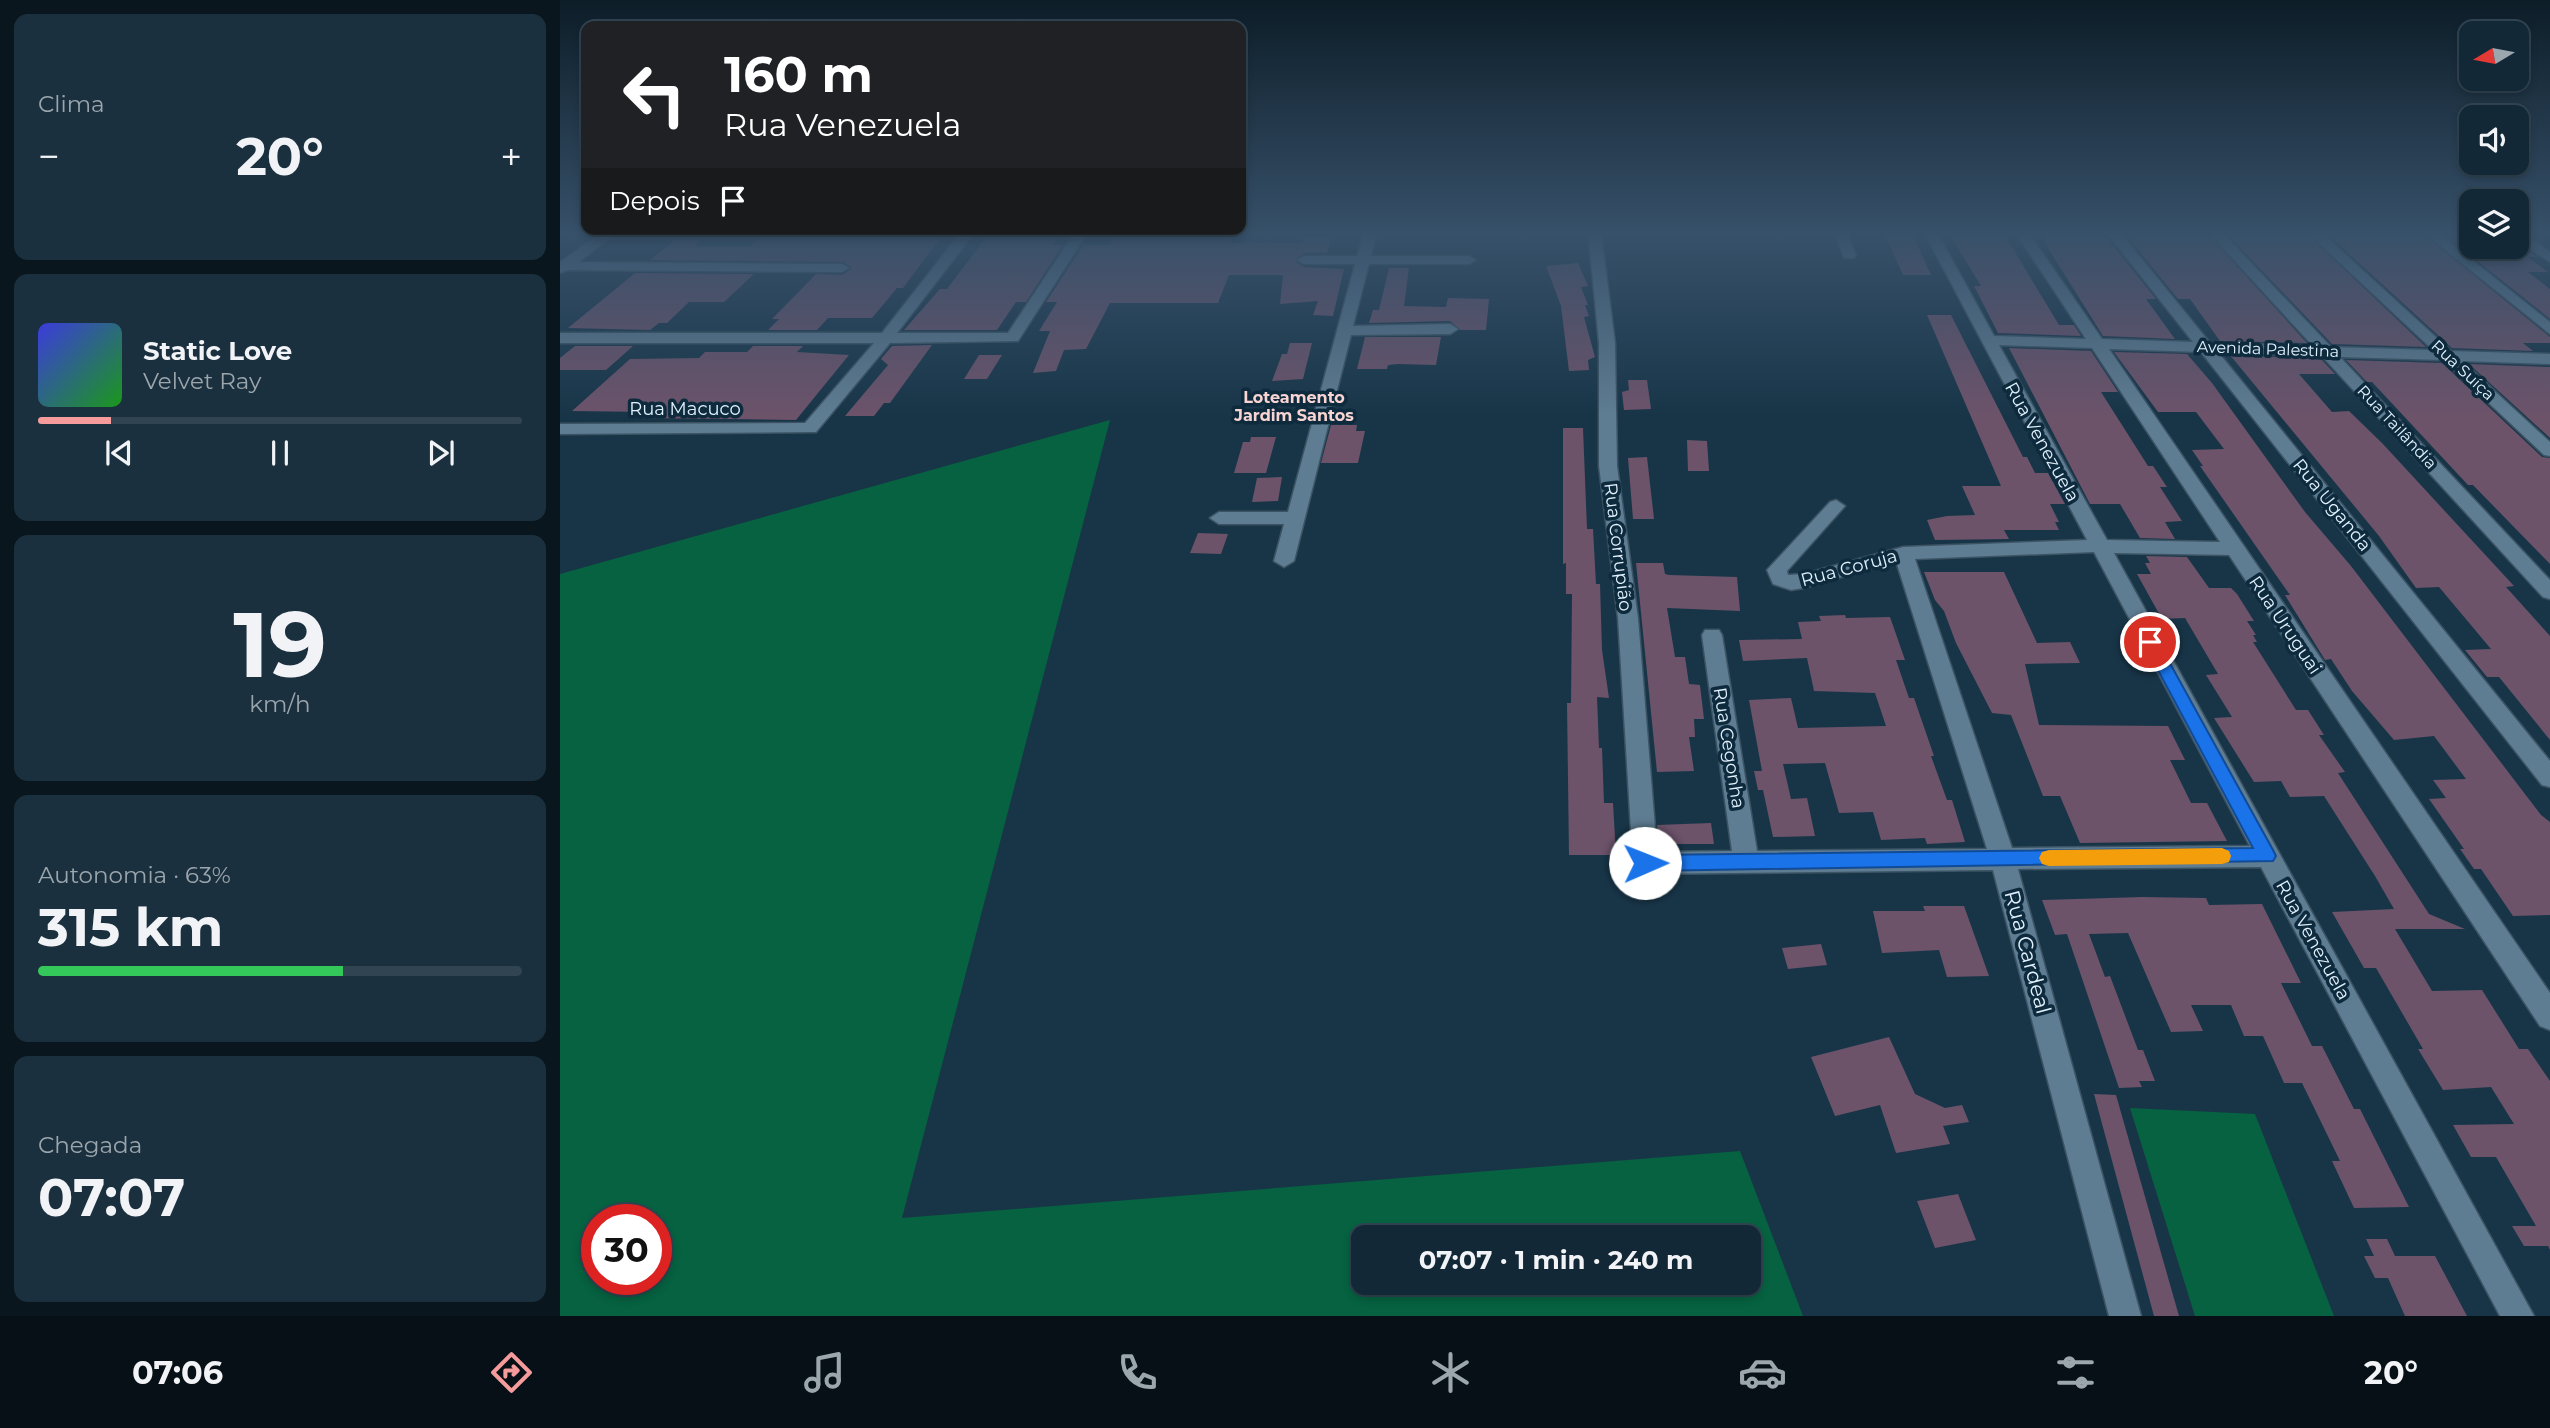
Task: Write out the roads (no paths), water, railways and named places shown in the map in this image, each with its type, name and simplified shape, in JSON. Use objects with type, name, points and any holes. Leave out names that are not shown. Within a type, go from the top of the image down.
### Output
[{"type":"street","points":[[886,338],[920,293]]},
{"type":"street","points":[[560,338],[1013,338],[1042,293]]},
{"type":"street","points":[[1284,561],[1354,293]]},
{"type":"street","name":"Rua Corrupião","points":[[1601,293],[1607,344],[1608,466],[1628,618],[1645,863],[1746,862]]},
{"type":"street","name":"Rua Venezuela","points":[[1962,293],[2518,1316]]},
{"type":"street","name":"Rua Uruguai","points":[[2062,293],[2550,1017]]},
{"type":"street","name":"Rua Uganda","points":[[2163,293],[2550,778]]},
{"type":"street","name":"Rua Tailândia","points":[[2272,293],[2550,592]]},
{"type":"street","name":"Rua Suíça","points":[[2380,293],[2550,452]]},
{"type":"street","points":[[2506,293],[2550,329]]},
{"type":"street","points":[[1344,331],[1450,329]]},
{"type":"street","name":"Rua Macuco","points":[[560,429],[810,428],[886,338]]},
{"type":"street","name":"Avenida Palestina","points":[[1986,340],[2550,359]]},
{"type":"street","name":"Rua Coruja","points":[[1836,506],[1777,570],[1780,579],[1791,583],[1804,581],[1903,553],[2099,547],[2234,549]]},
{"type":"street","points":[[1219,518],[1295,518]]},
{"type":"street","name":"Rua Cardeal","points":[[1903,553],[2003,859],[2125,1316]]},
{"type":"street","name":"Rua Cegonha","points":[[1712,635],[1746,862]]},
{"type":"street","points":[[1746,862],[2267,856]]},
{"type":"district","name":"Loteamento Jardim Santos","points":[[1294,406]]}]
